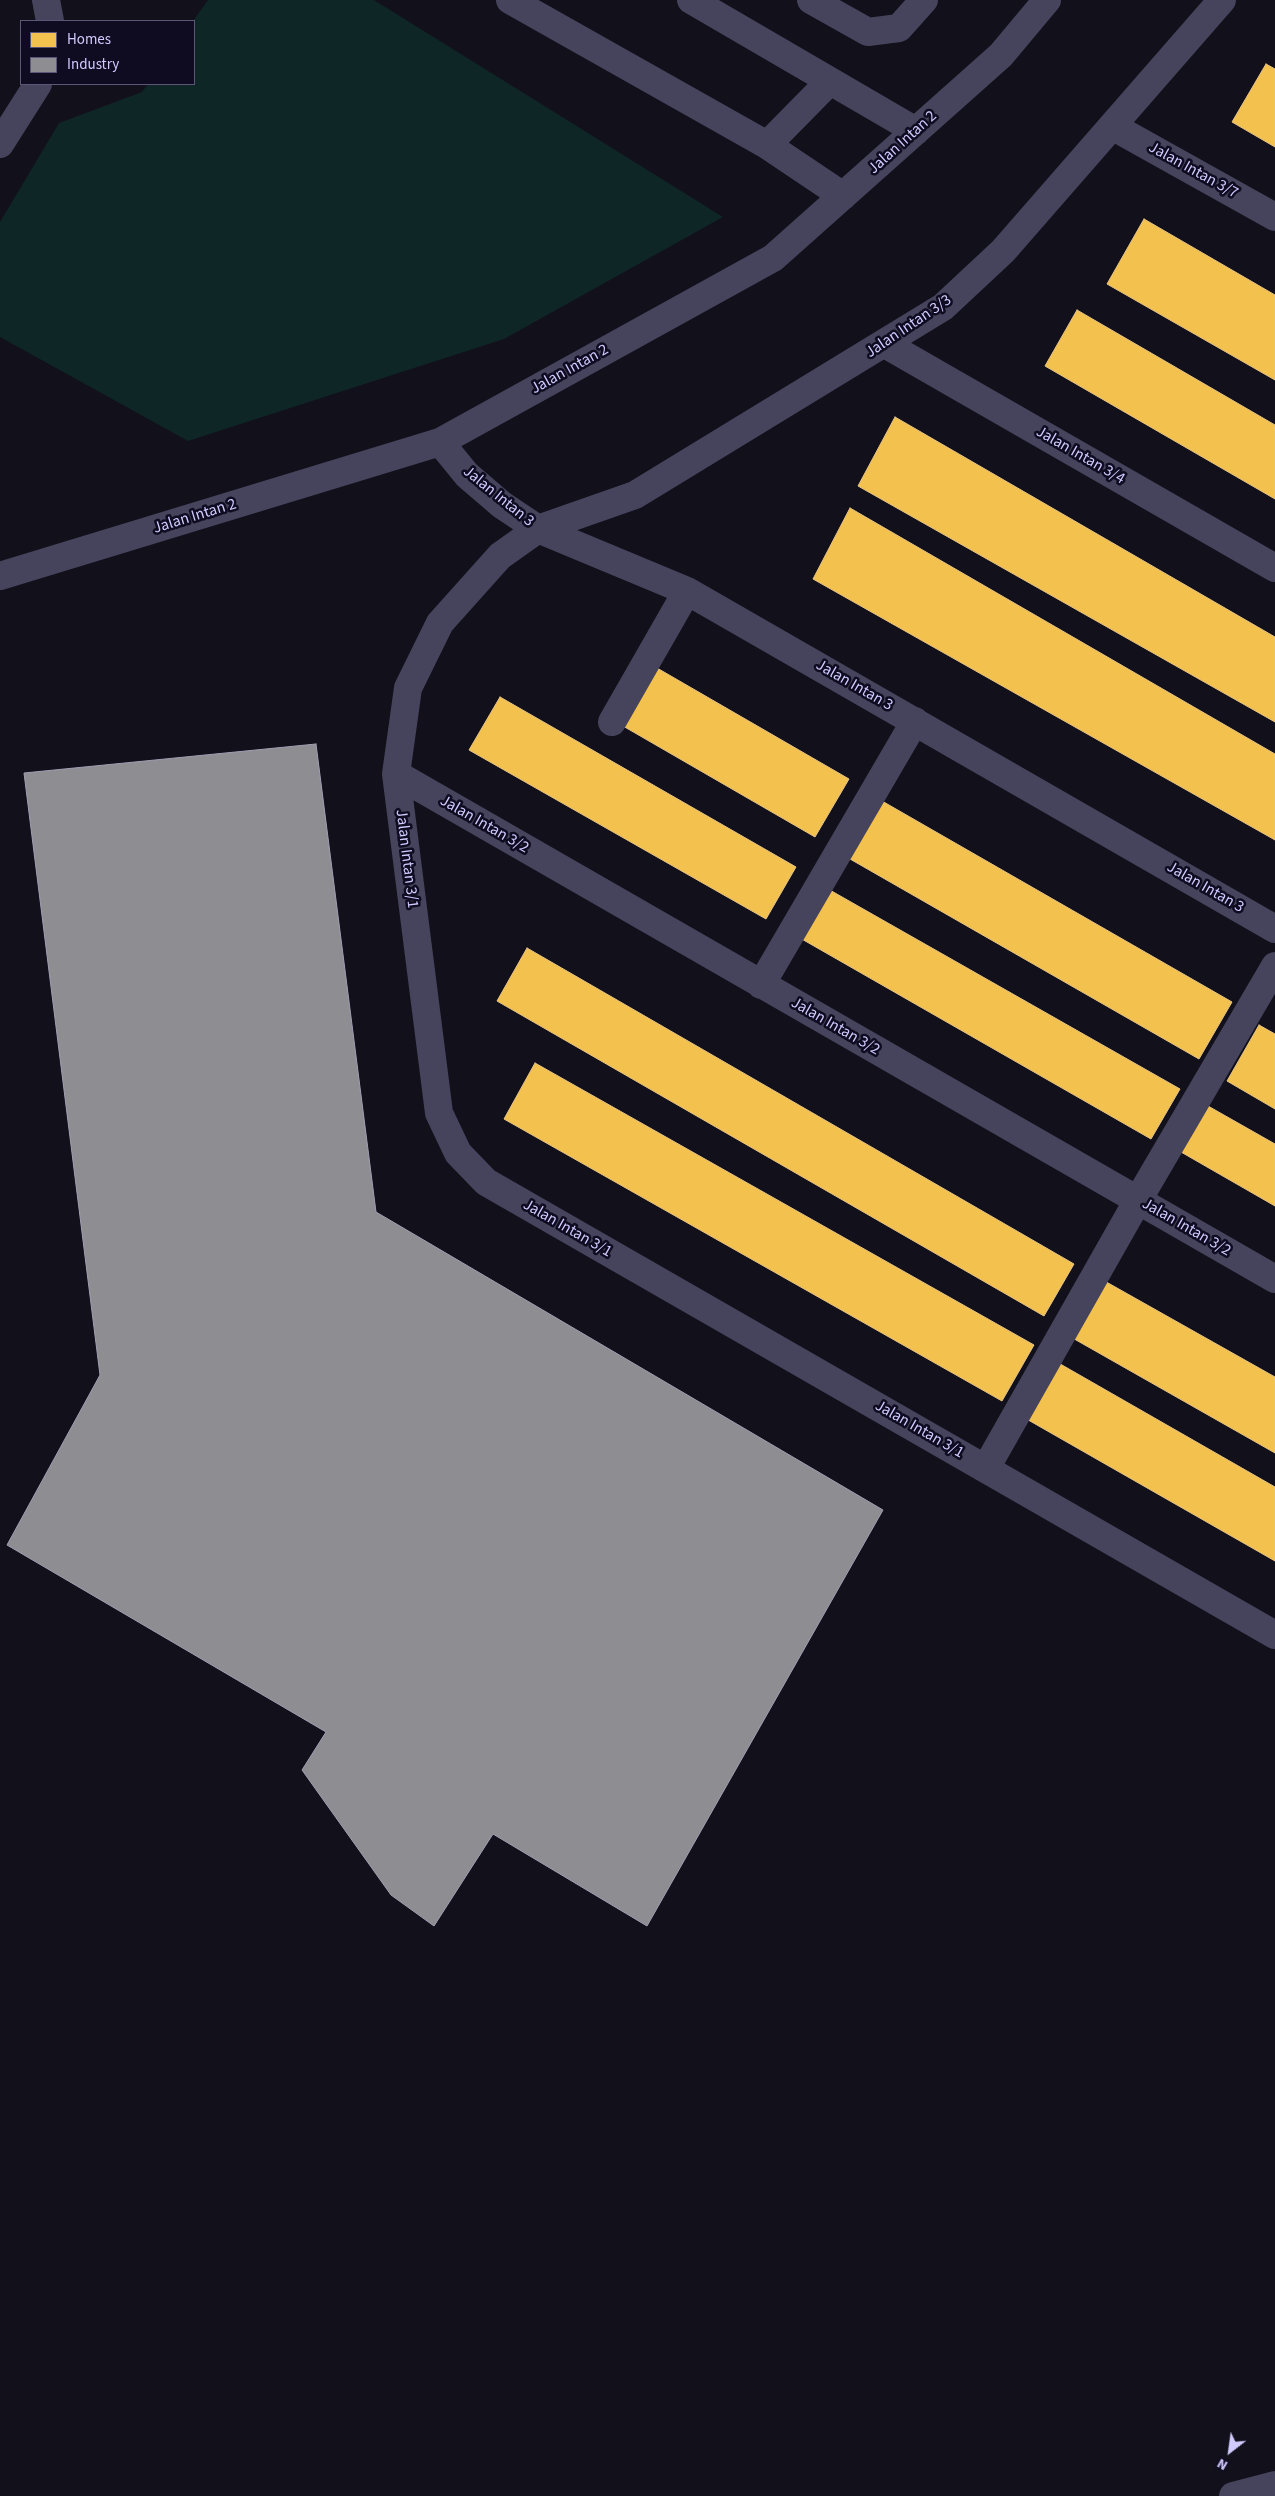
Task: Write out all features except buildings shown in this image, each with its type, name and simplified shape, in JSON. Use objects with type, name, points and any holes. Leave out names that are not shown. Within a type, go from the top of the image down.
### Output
[{"type":"street","points":[[46,0],[50,20]]},
{"type":"street","points":[[510,0],[767,145],[843,196]]},
{"type":"street","points":[[691,0],[916,131]]},
{"type":"street","points":[[811,0],[868,32],[899,28],[924,0]]},
{"type":"street","name":"Jalan Intan 2","points":[[0,576],[440,442],[773,258],[1001,55],[1047,0]]},
{"type":"street","name":"Jalan Intan 3/3","points":[[538,529],[635,495],[944,307],[1003,251],[1222,0]]},
{"type":"street","points":[[767,145],[830,81]]},
{"type":"street","points":[[0,144],[37,85]]},
{"type":"street","name":"Jalan Intan 3/7","points":[[1112,126],[1275,217]]},
{"type":"street","name":"Jalan Intan 3/4","points":[[885,344],[1275,568]]},
{"type":"street","name":"Jalan Intan 3","points":[[440,442],[467,475],[502,505],[538,529],[687,590],[1275,929]]},
{"type":"street","name":"Jalan Intan 3/1","points":[[538,529],[500,556],[440,623],[408,688],[396,774],[439,1114],[458,1152],[486,1182],[1275,1635]]},
{"type":"street","points":[[612,722],[687,590]]},
{"type":"street","points":[[761,985],[915,721]]},
{"type":"street","name":"Jalan Intan 3/2","points":[[396,774],[1275,1279]]},
{"type":"street","points":[[986,1468],[1138,1200],[1275,966]]},
{"type":"street","points":[[1233,2496],[1275,2485]]},
{"type":"green space","points":[[208,0],[374,0],[723,217],[504,339],[188,441],[0,337],[0,222],[59,123],[142,92],[147,85],[195,85],[194,20]]}]
